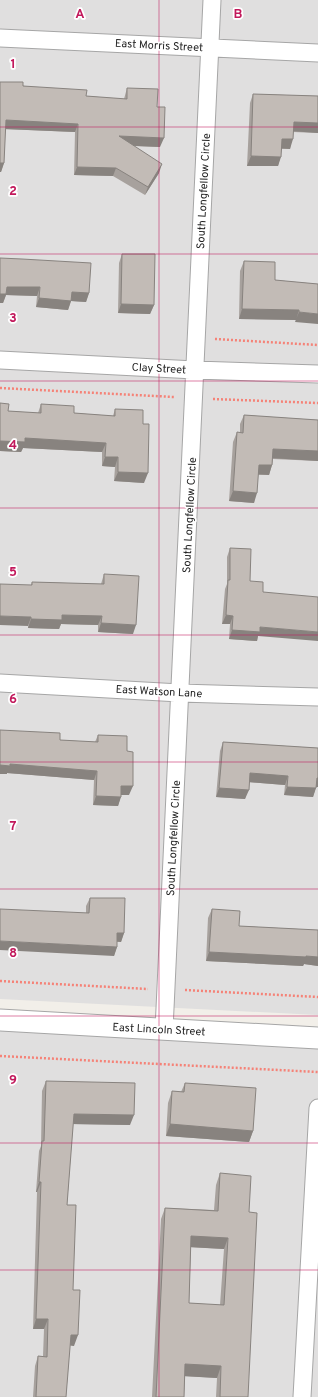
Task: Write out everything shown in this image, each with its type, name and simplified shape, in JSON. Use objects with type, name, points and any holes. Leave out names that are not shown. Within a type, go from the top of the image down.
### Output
[{"type":"street","name":"South Longfellow Circle","points":[[164,1030],[212,0]]},
{"type":"street","name":"East Morris Street","points":[[0,38],[318,53]]},
{"type":"street","name":"Clay Street","points":[[0,360],[195,370],[318,374]]},
{"type":"street","name":"East Watson Lane","points":[[0,683],[180,693],[318,697]]},
{"type":"street","name":"East Lincoln Street","points":[[0,1020],[318,1038]]},
{"type":"street","points":[[302,1397],[318,1108]]},
{"type":"path","points":[[212,339],[318,345]]},
{"type":"path","points":[[0,388],[318,403]]},
{"type":"path","points":[[0,1056],[318,1072]]},
{"type":"shaded area","points":[[0,0],[318,0],[318,1015],[0,999]]},
{"type":"shaded area","points":[[0,1021],[318,1038],[318,1397],[0,1397]]},
{"type":"building","points":[[0,82],[23,82],[23,86],[87,90],[86,96],[127,99],[127,88],[158,89],[157,107],[165,107],[164,138],[119,136],[162,164],[148,187],[116,168],[77,167],[78,124],[6,120],[4,163],[0,163]]},
{"type":"building","points":[[253,94],[318,96],[318,123],[294,122],[293,139],[282,139],[281,157],[251,156]]},
{"type":"building","points":[[122,254],[155,254],[154,305],[121,304]]},
{"type":"building","points":[[0,258],[91,263],[89,293],[72,292],[71,301],[39,298],[40,287],[7,287],[6,294],[0,294]]},
{"type":"building","points":[[244,261],[275,262],[275,280],[318,284],[318,314],[299,312],[299,310],[242,309]]},
{"type":"building","points":[[0,403],[9,404],[8,411],[41,413],[41,404],[74,406],[74,413],[115,416],[115,409],[143,410],[143,424],[149,424],[148,473],[118,472],[118,457],[105,457],[106,443],[25,438],[25,442],[0,441]]},
{"type":"building","points":[[244,415],[318,420],[318,451],[273,449],[272,465],[259,465],[257,493],[233,491],[237,432],[243,433]]},
{"type":"building","points":[[230,548],[251,549],[250,581],[263,582],[263,592],[318,597],[318,632],[260,627],[260,632],[232,630],[233,616],[226,615],[228,580],[230,580]]},
{"type":"building","points":[[104,574],[139,576],[136,625],[101,623],[102,616],[62,615],[62,620],[0,616],[0,584],[32,585],[32,582],[104,584]]},
{"type":"building","points":[[0,730],[60,733],[60,740],[98,742],[98,735],[127,736],[127,751],[133,752],[133,786],[121,786],[121,797],[96,796],[97,771],[10,764],[10,766],[0,765]]},
{"type":"building","points":[[223,742],[318,748],[318,778],[316,788],[287,787],[288,776],[250,773],[249,790],[219,788]]},
{"type":"building","points":[[90,898],[125,898],[124,933],[117,933],[117,947],[0,941],[0,909],[89,913]]},
{"type":"building","points":[[212,909],[240,911],[239,926],[318,930],[318,957],[209,952]]},
{"type":"building","points":[[46,1081],[135,1083],[134,1115],[74,1114],[67,1205],[76,1205],[73,1290],[80,1290],[78,1335],[71,1335],[66,1397],[36,1397],[38,1356],[47,1357],[48,1319],[36,1319],[41,1182],[39,1182],[42,1141],[44,1141]]},
{"type":"building","points":[[185,1083],[256,1088],[253,1131],[170,1124],[172,1091],[184,1092]]},
{"type":"building","points":[[220,1173],[251,1176],[249,1212],[257,1213],[248,1397],[220,1397],[221,1366],[185,1364],[184,1397],[156,1397],[165,1208],[218,1211]],"holes":[[[191,1236],[228,1238],[224,1305],[189,1303]]]}]
